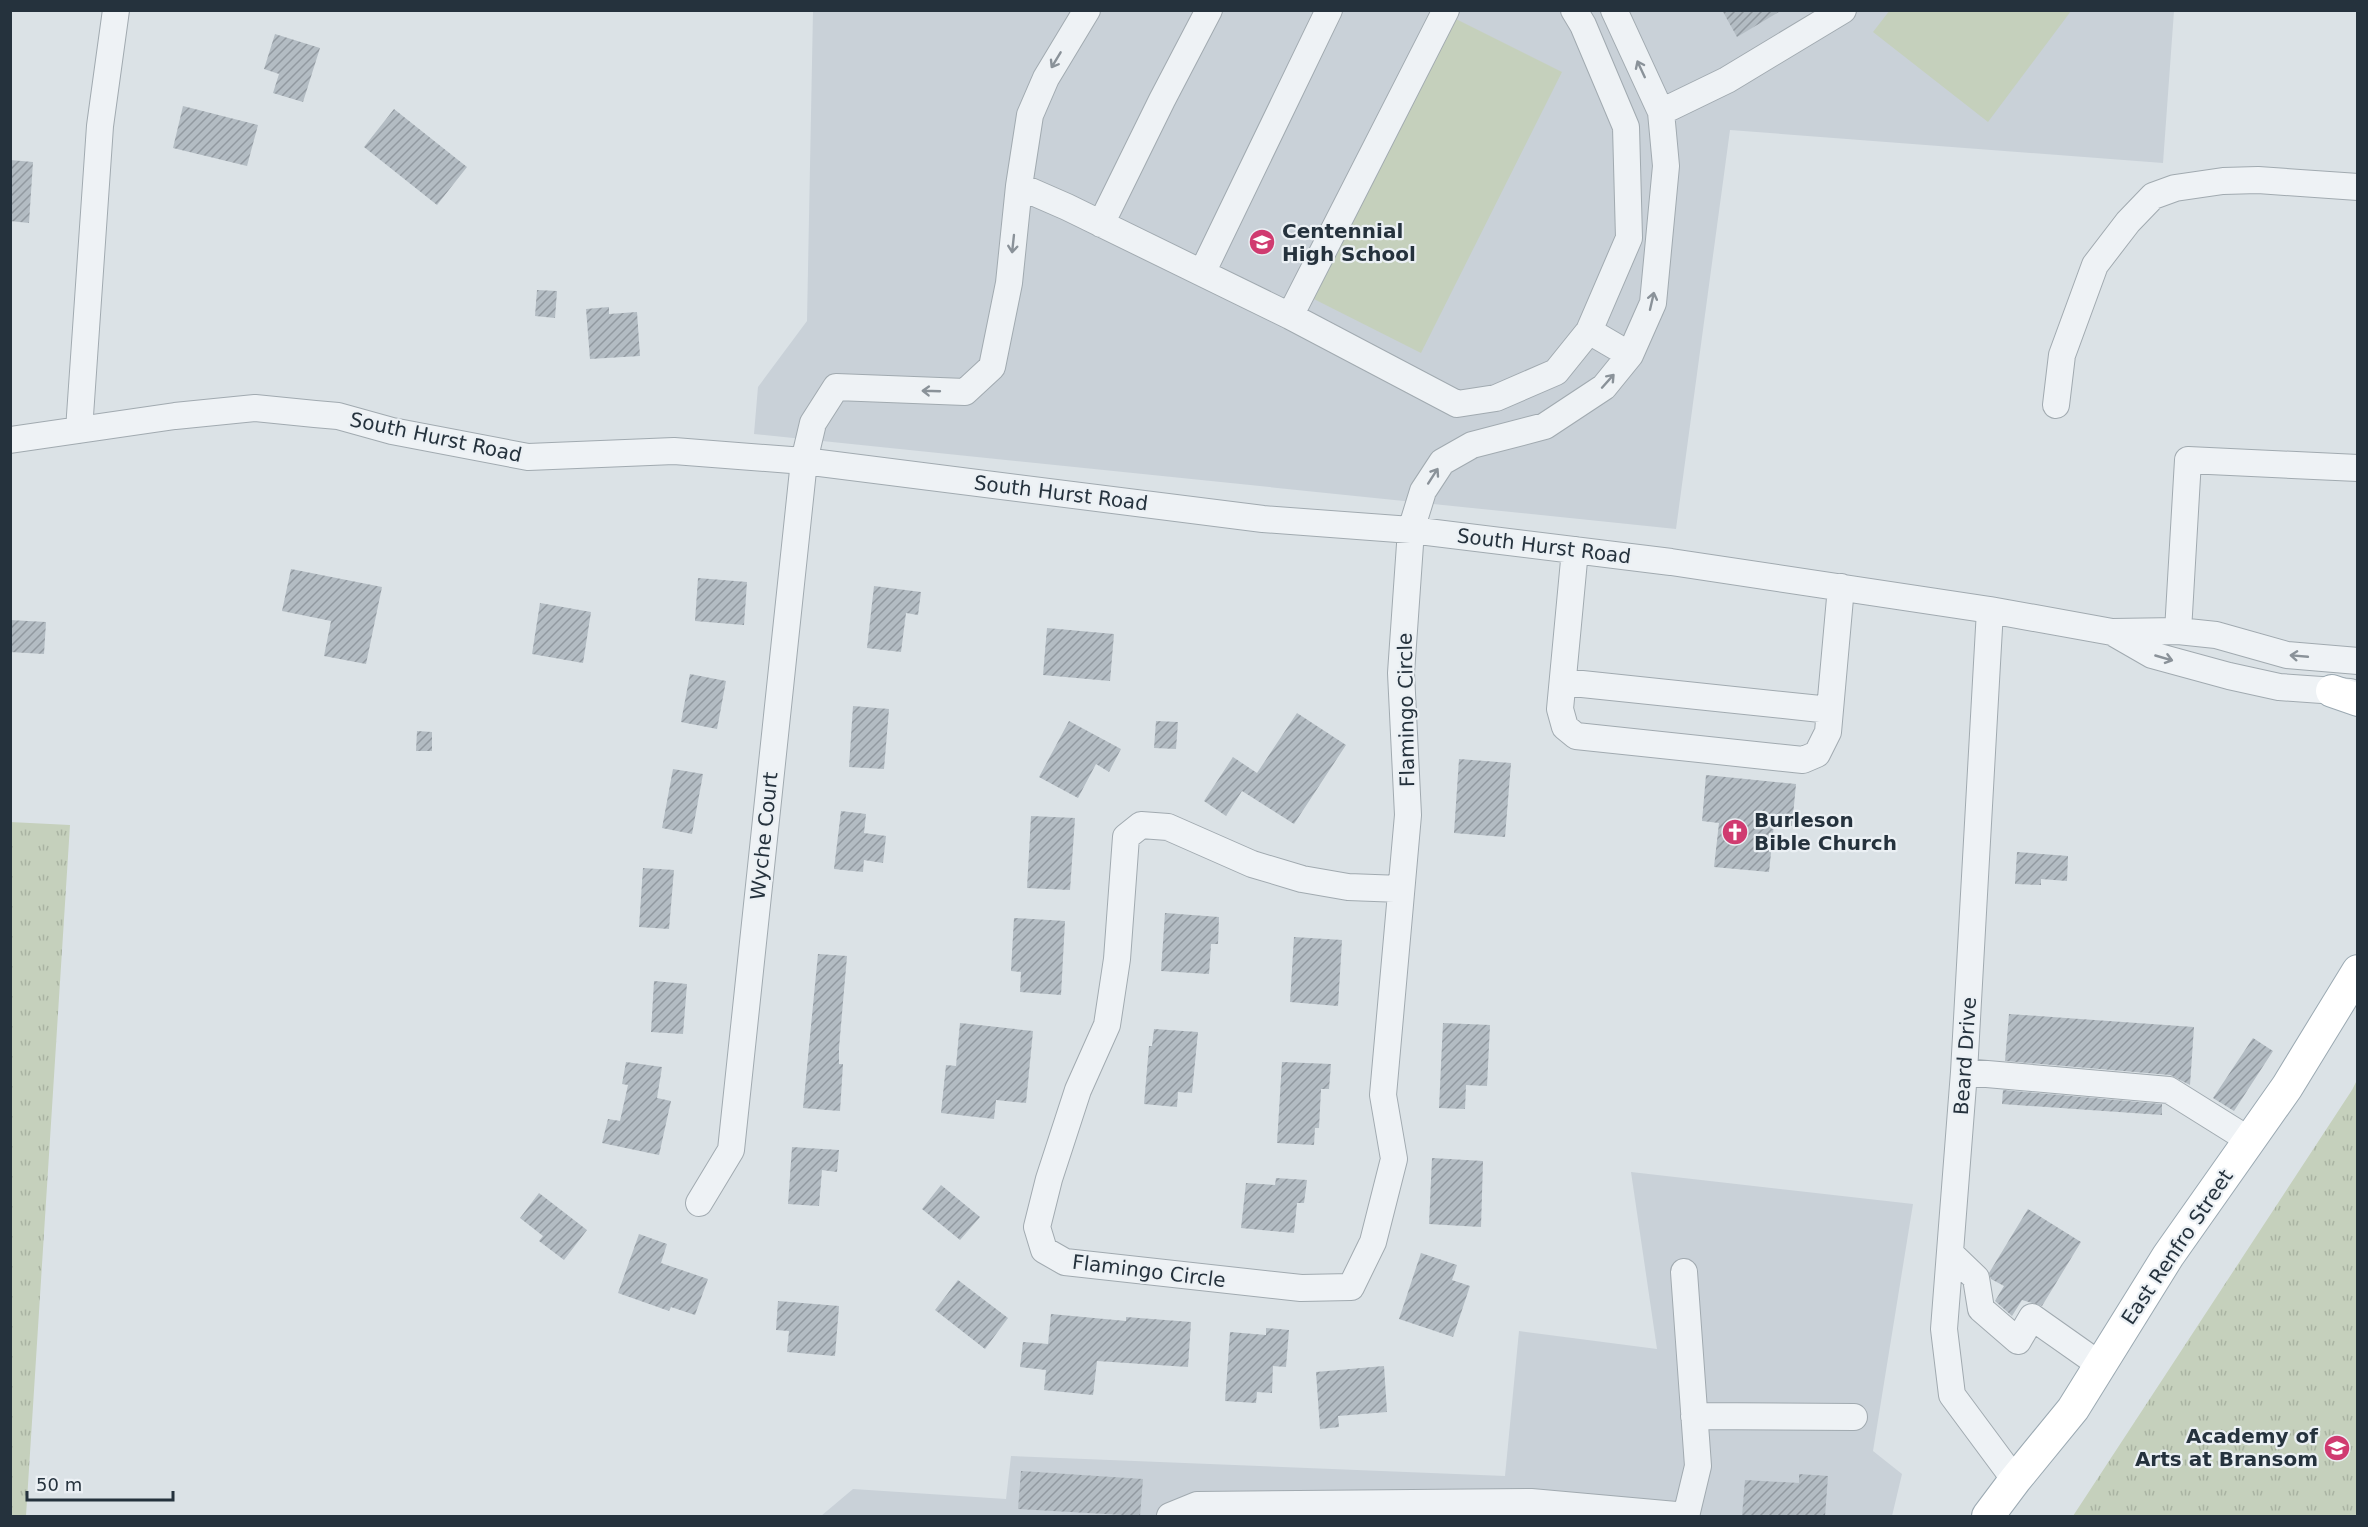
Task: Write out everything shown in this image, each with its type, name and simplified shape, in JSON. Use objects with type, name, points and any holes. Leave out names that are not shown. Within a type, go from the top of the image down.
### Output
[{"type":"main road","name":"East Renfro Street","points":[[1988,1516],[2073,1409],[2168,1256],[2287,1087],[2358,971]]},
{"type":"street","points":[[78,430],[100,126],[116,10]]},
{"type":"street","points":[[1087,10],[1046,78],[1030,115],[1019,186],[1290,316],[1457,404],[1496,398],[1556,372],[1589,331],[1629,238],[1626,127],[1574,10]]},
{"type":"street","points":[[1101,224],[1209,10]]},
{"type":"street","points":[[1202,273],[1329,10]]},
{"type":"street","points":[[1290,316],[1446,10]]},
{"type":"street","name":"Flamingo Circle","points":[[1401,889],[1348,887],[1302,879],[1252,864],[1168,827],[1141,825],[1126,837],[1117,959],[1107,1025],[1077,1090],[1049,1179],[1036,1227],[1044,1250],[1065,1262],[1301,1288],[1351,1287],[1373,1242],[1394,1159],[1383,1095],[1408,815],[1401,674],[1411,530],[1423,491],[1442,462],[1472,445],[1545,426],[1604,387],[1630,355],[1653,303],[1666,166],[1661,112],[1614,10]]},
{"type":"street","points":[[1661,112],[1727,80],[1843,10]]},
{"type":"street","points":[[2056,405],[2062,355],[2094,265],[2128,222],[2153,196],[2175,188],[2223,181],[2258,180],[2358,187]]},
{"type":"street","name":"Wyche Court","points":[[699,1203],[731,1150],[804,460],[813,423],[836,387],[965,392],[992,367],[1009,283],[1019,186]]},
{"type":"street","points":[[1589,331],[1630,355]]},
{"type":"street","name":"South Hurst Road","points":[[10,440],[175,416],[255,408],[338,416],[392,431],[528,457],[674,451],[804,460],[1263,519],[1411,530],[1671,562],[1990,610],[2112,632],[2178,631],[2216,635],[2287,655],[2358,661]]},
{"type":"street","points":[[2178,631],[2188,460],[2358,468]]},
{"type":"street","points":[[1575,550],[1560,709],[1564,727],[1576,736],[1803,760],[1816,753],[1828,732],[1841,587]]},
{"type":"street","name":"Beard Drive","points":[[1990,610],[1964,1072],[1944,1329],[1952,1395],[2015,1480]]},
{"type":"street","name":"South Hurst Road","points":[[2112,632],[2152,655],[2229,676],[2279,687],[2349,694]]},
{"type":"street","points":[[1563,682],[1830,710]]},
{"type":"street","points":[[1964,1072],[2169,1090],[2249,1140]]},
{"type":"street","points":[[1950,1253],[1976,1278],[1981,1309],[2018,1341],[2032,1317],[2100,1365]]},
{"type":"street","points":[[1170,1516],[1197,1505],[1519,1502],[1687,1516],[1698,1466],[1684,1272]]},
{"type":"street","points":[[1694,1416],[1854,1417]]},
{"type":"shaded area","name":"Centennial High School","points":[[813,11],[2174,11],[2163,163],[1730,130],[1676,529],[754,434],[758,387],[807,321]]},
{"type":"shaded area","points":[[1631,1172],[1913,1204],[1873,1451],[1902,1474],[1892,1516],[821,1516],[853,1489],[1006,1499],[1011,1456],[1505,1476],[1519,1331],[1657,1349]]},
{"type":"green space","points":[[1890,10],[2071,11],[1988,122],[1873,32]]},
{"type":"green space","points":[[1440,11],[1562,72],[1421,353],[1294,289]]},
{"type":"green space","points":[[10,822],[70,825],[26,1516],[10,1516]]},
{"type":"green space","points":[[2357,1080],[2357,1516],[2073,1516],[2352,1090]]},
{"type":"building","points":[[1722,10],[1782,10],[1737,37]]},
{"type":"building","points":[[275,34],[320,48],[303,102],[273,93],[279,74],[264,69]]},
{"type":"building","points":[[183,106],[258,125],[247,166],[173,148]]},
{"type":"building","points":[[394,109],[467,167],[437,205],[364,147]]},
{"type":"building","points":[[10,160],[33,162],[29,223],[10,221]]},
{"type":"building","points":[[537,290],[557,291],[555,318],[535,316]]},
{"type":"building","points":[[609,307],[609,314],[637,312],[640,356],[590,359],[586,309]]},
{"type":"building","points":[[291,569],[382,587],[366,664],[324,656],[331,621],[282,611]]},
{"type":"building","points":[[698,578],[747,582],[744,625],[695,621]]},
{"type":"building","points":[[874,586],[921,592],[918,615],[906,613],[901,652],[867,648]]},
{"type":"building","points":[[540,603],[591,612],[583,663],[532,654]]},
{"type":"building","points":[[10,620],[46,622],[44,654],[10,652]]},
{"type":"building","points":[[1047,628],[1114,634],[1110,681],[1043,675]]},
{"type":"building","points":[[690,674],[726,681],[717,729],[681,722]]},
{"type":"building","points":[[853,706],[889,709],[884,769],[849,767]]},
{"type":"building","points":[[1297,713],[1346,745],[1294,824],[1242,791],[1226,816],[1204,801],[1233,757],[1257,773]]},
{"type":"building","points":[[1069,721],[1121,749],[1109,772],[1096,764],[1078,798],[1039,777]]},
{"type":"building","points":[[1156,721],[1178,722],[1176,749],[1154,748]]},
{"type":"building","points":[[417,731],[432,732],[432,751],[416,751]]},
{"type":"building","points":[[1459,759],[1511,763],[1505,837],[1454,833]]},
{"type":"building","points":[[673,769],[703,774],[692,834],[662,828]]},
{"type":"building","points":[[1706,775],[1796,784],[1792,826],[1774,824],[1769,872],[1714,867],[1719,823],[1702,821]]},
{"type":"building","points":[[841,811],[866,814],[864,833],[886,836],[883,863],[864,860],[863,872],[834,869]]},
{"type":"building","points":[[1031,816],[1075,818],[1070,890],[1027,888]]},
{"type":"building","points":[[2017,852],[2068,856],[2067,881],[2041,879],[2041,885],[2015,884]]},
{"type":"building","points":[[643,868],[674,870],[669,929],[639,927]]},
{"type":"building","points":[[1165,913],[1219,917],[1218,944],[1211,944],[1209,974],[1161,971]]},
{"type":"building","points":[[1014,918],[1065,921],[1061,995],[1020,992],[1021,972],[1011,971]]},
{"type":"building","points":[[1294,937],[1342,940],[1338,1006],[1290,1002]]},
{"type":"building","points":[[818,954],[847,956],[839,1048],[839,1064],[843,1064],[840,1111],[803,1108]]},
{"type":"building","points":[[654,981],[687,984],[683,1034],[651,1032]]},
{"type":"building","points":[[2009,1014],[2194,1027],[2190,1085],[2170,1075],[2005,1061]]},
{"type":"building","points":[[960,1023],[1033,1031],[1026,1103],[996,1100],[994,1119],[941,1113],[946,1065],[956,1066]]},
{"type":"building","points":[[1443,1023],[1490,1025],[1487,1086],[1466,1085],[1465,1109],[1439,1108]]},
{"type":"building","points":[[1154,1029],[1198,1032],[1192,1093],[1178,1092],[1177,1107],[1144,1104],[1149,1046],[1152,1046]]},
{"type":"building","points":[[2253,1038],[2273,1051],[2234,1111],[2213,1098]]},
{"type":"building","points":[[626,1062],[662,1067],[657,1098],[671,1101],[659,1155],[602,1143],[608,1119],[620,1121],[628,1085],[622,1084]]},
{"type":"building","points":[[1282,1062],[1331,1064],[1329,1089],[1321,1089],[1319,1128],[1315,1128],[1314,1145],[1277,1143]]},
{"type":"building","points":[[2003,1090],[2162,1104],[2162,1115],[2002,1104]]},
{"type":"building","points":[[792,1147],[839,1150],[837,1172],[822,1170],[819,1206],[788,1204]]},
{"type":"building","points":[[1432,1158],[1483,1161],[1481,1227],[1429,1224]]},
{"type":"building","points":[[1276,1178],[1307,1180],[1304,1203],[1297,1203],[1294,1233],[1241,1228],[1246,1183],[1275,1185]]},
{"type":"building","points":[[941,1185],[980,1217],[960,1240],[922,1209]]},
{"type":"building","points":[[539,1193],[587,1230],[564,1260],[539,1241],[543,1236],[520,1218]]},
{"type":"building","points":[[2028,1209],[2081,1242],[2042,1306],[2022,1300],[2012,1316],[1995,1301],[2004,1286],[1991,1279],[1989,1273]]},
{"type":"building","points":[[639,1234],[667,1244],[661,1263],[708,1279],[695,1315],[671,1307],[669,1311],[618,1293]]},
{"type":"building","points":[[1421,1253],[1457,1265],[1452,1280],[1470,1286],[1453,1337],[1399,1319]]},
{"type":"building","points":[[958,1280],[1008,1318],[985,1349],[935,1310]]},
{"type":"building","points":[[778,1301],[839,1306],[835,1356],[787,1352],[789,1331],[776,1330]]},
{"type":"building","points":[[1051,1314],[1126,1321],[1126,1317],[1191,1322],[1188,1367],[1097,1361],[1093,1395],[1044,1390],[1046,1370],[1020,1367],[1023,1342],[1048,1344]]},
{"type":"building","points":[[1266,1328],[1289,1330],[1286,1367],[1273,1366],[1272,1393],[1257,1392],[1256,1403],[1225,1401],[1230,1332],[1266,1335]]},
{"type":"building","points":[[1384,1366],[1387,1412],[1338,1416],[1339,1427],[1320,1429],[1316,1372]]},
{"type":"building","points":[[1021,1471],[1143,1479],[1140,1516],[1018,1509]]},
{"type":"building","points":[[1799,1474],[1828,1476],[1825,1516],[1742,1516],[1745,1480],[1799,1483]]},
{"type":"place","name":"Centennial High School","points":[[1262,242]]},
{"type":"place","name":"Burleson Bible Church","points":[[1735,832]]},
{"type":"place","name":"Academy of Arts at Bransom","points":[[2337,1448]]}]
